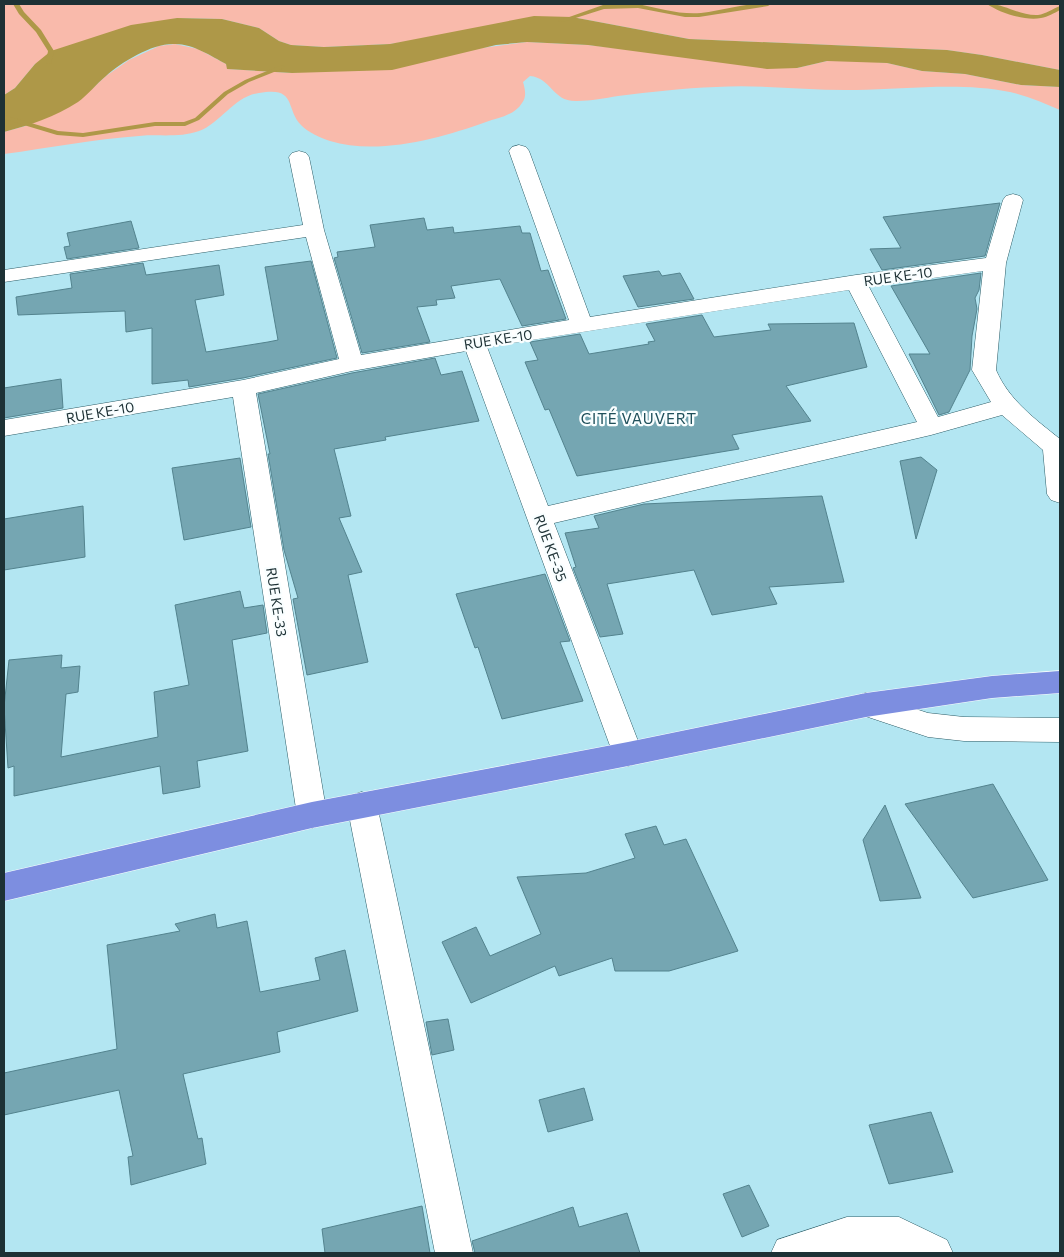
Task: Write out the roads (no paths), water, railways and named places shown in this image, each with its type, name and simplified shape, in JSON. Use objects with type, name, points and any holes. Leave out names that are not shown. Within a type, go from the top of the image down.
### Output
[{"type":"highway","points":[[4,887],[312,815],[628,754],[866,705],[992,687],[1060,682]]},
{"type":"street","points":[[519,151],[582,325]]},
{"type":"street","points":[[298,156],[314,230],[352,364]]},
{"type":"street","points":[[1013,200],[995,263],[984,370],[987,380],[1007,406],[1055,447],[1060,494]]},
{"type":"street","points":[[4,276],[314,230]]},
{"type":"street","name":"RUE KE-10","points":[[4,428],[243,388],[352,364],[474,342],[856,282],[995,263]]},
{"type":"street","points":[[856,282],[931,427]]},
{"type":"street","name":"RUE KE-35","points":[[474,342],[628,754]]},
{"type":"street","name":"RUE KE-33","points":[[243,388],[312,815]]},
{"type":"street","points":[[539,517],[931,427],[1007,406]]},
{"type":"street","points":[[866,705],[928,725],[964,729],[1060,730]]},
{"type":"street","points":[[362,806],[454,1253]]},
{"type":"street","points":[[790,1253],[848,1236],[899,1236],[934,1253]]},
{"type":"waterway","points":[[16,4],[21,13],[39,31],[51,51],[49,63]]},
{"type":"waterway","points":[[561,21],[603,7],[638,6],[685,15],[699,15],[768,4]]},
{"type":"waterway","points":[[990,4],[1017,14],[1032,17],[1046,15],[1060,8]]},
{"type":"waterway","points":[[4,117],[57,133],[83,135],[155,124],[185,124],[197,119],[226,93],[247,81],[282,67]]},
{"type":"district","name":"CITÉ VAUVERT","points":[[639,418]]}]
